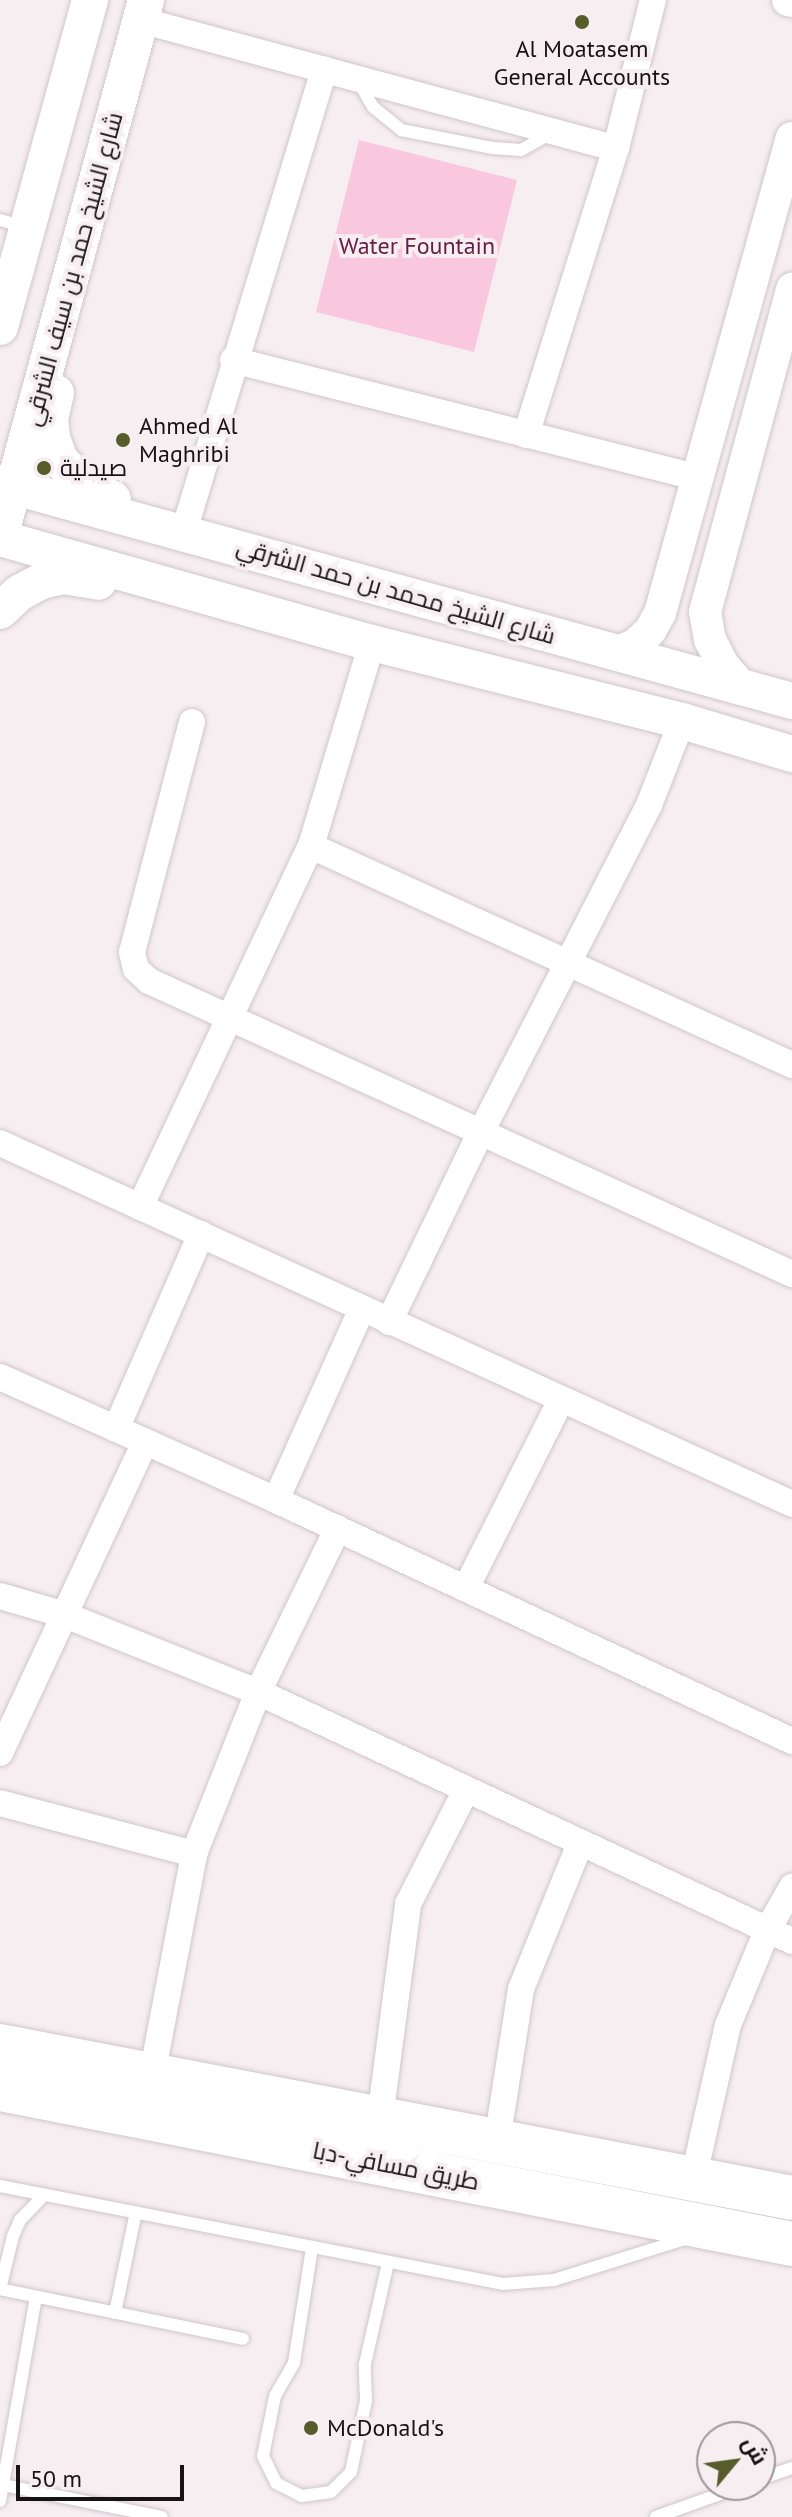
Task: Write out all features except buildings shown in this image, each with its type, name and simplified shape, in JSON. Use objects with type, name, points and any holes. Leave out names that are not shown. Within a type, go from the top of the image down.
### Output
[{"type":"highway","name":"طريق مسافي-دبا","points":[[0,2046],[792,2198]]},
{"type":"highway","name":"طريق مسافي-دبا","points":[[0,2089],[792,2244]]},
{"type":"main road","points":[[0,276],[90,0]]},
{"type":"main road","name":"شارع الشيخ حمد بن سيف الشرقي","points":[[0,538],[7,485],[74,265],[143,10]]},
{"type":"main road","points":[[0,327],[16,231]]},
{"type":"main road","points":[[74,265],[76,303],[50,418],[52,438],[60,460],[71,474],[98,492],[212,528],[247,549]]},
{"type":"main road","name":"شارع الشيخ محمد بن حمد الشرقي","points":[[7,485],[792,701]]},
{"type":"main road","points":[[0,538],[372,643],[682,721],[792,754]]},
{"type":"main road","points":[[0,611],[19,593],[42,581],[63,576],[91,580],[183,606],[226,602]]},
{"type":"street","points":[[526,435],[616,148],[653,0]]},
{"type":"street","points":[[143,10],[324,69],[616,148]]},
{"type":"street","points":[[187,521],[233,360],[324,69]]},
{"type":"street","points":[[617,653],[636,644],[650,631],[669,582],[792,138]]},
{"type":"street","points":[[742,687],[723,665],[710,640],[705,612],[792,289]]},
{"type":"street","points":[[233,360],[699,478]]},
{"type":"street","points":[[669,582],[709,593]]},
{"type":"street","points":[[140,1207],[311,846],[372,643]]},
{"type":"street","points":[[389,1322],[481,1132],[649,805],[682,721]]},
{"type":"street","points":[[192,722],[132,952],[136,969],[149,981],[792,1274]]},
{"type":"street","points":[[311,846],[792,1065]]},
{"type":"street","points":[[0,1143],[792,1504]]},
{"type":"street","points":[[116,1429],[201,1234]]},
{"type":"street","points":[[276,1500],[362,1309]]},
{"type":"street","points":[[0,1377],[338,1528],[792,1741]]},
{"type":"street","points":[[466,1588],[561,1400]]},
{"type":"street","points":[[0,1753],[145,1442]]},
{"type":"street","points":[[152,2075],[194,1854],[258,1692],[338,1528]]},
{"type":"street","points":[[0,1596],[65,1615],[258,1692],[792,1941]]},
{"type":"street","points":[[380,2118],[408,1904],[466,1790]]},
{"type":"street","points":[[0,1803],[194,1854]]},
{"type":"street","points":[[497,2141],[521,1989],[580,1844]]},
{"type":"street","points":[[693,2180],[728,2025],[767,1931],[792,1887]]},
{"type":"lane","points":[[356,78],[373,107],[401,130],[521,150],[554,131]]},
{"type":"lane","points":[[0,2186],[477,2281],[529,2283],[578,2273],[721,2230]]},
{"type":"lane","points":[[44,2195],[20,2220],[0,2289],[243,2339]]},
{"type":"lane","points":[[115,2313],[136,2212]]},
{"type":"lane","points":[[312,2248],[294,2363],[275,2396],[263,2456],[276,2483],[302,2496],[331,2492],[351,2472],[366,2401],[365,2364],[388,2263]]},
{"type":"lane","points":[[0,2501],[36,2297]]},
{"type":"lane","points":[[3,2485],[162,2517]]},
{"type":"lane","points":[[656,2517],[700,2501]]},
{"type":"green space","name":"Water Fountain","points":[[359,140],[517,180],[474,352],[316,312]]},
{"type":"place","name":"Al Moatasem General Accounts","points":[[582,22]]},
{"type":"place","name":"Ahmed Al Maghribi","points":[[123,440]]},
{"type":"place","name":"صيدلية","points":[[44,468]]},
{"type":"place","name":"McDonald's","points":[[311,2428]]}]
